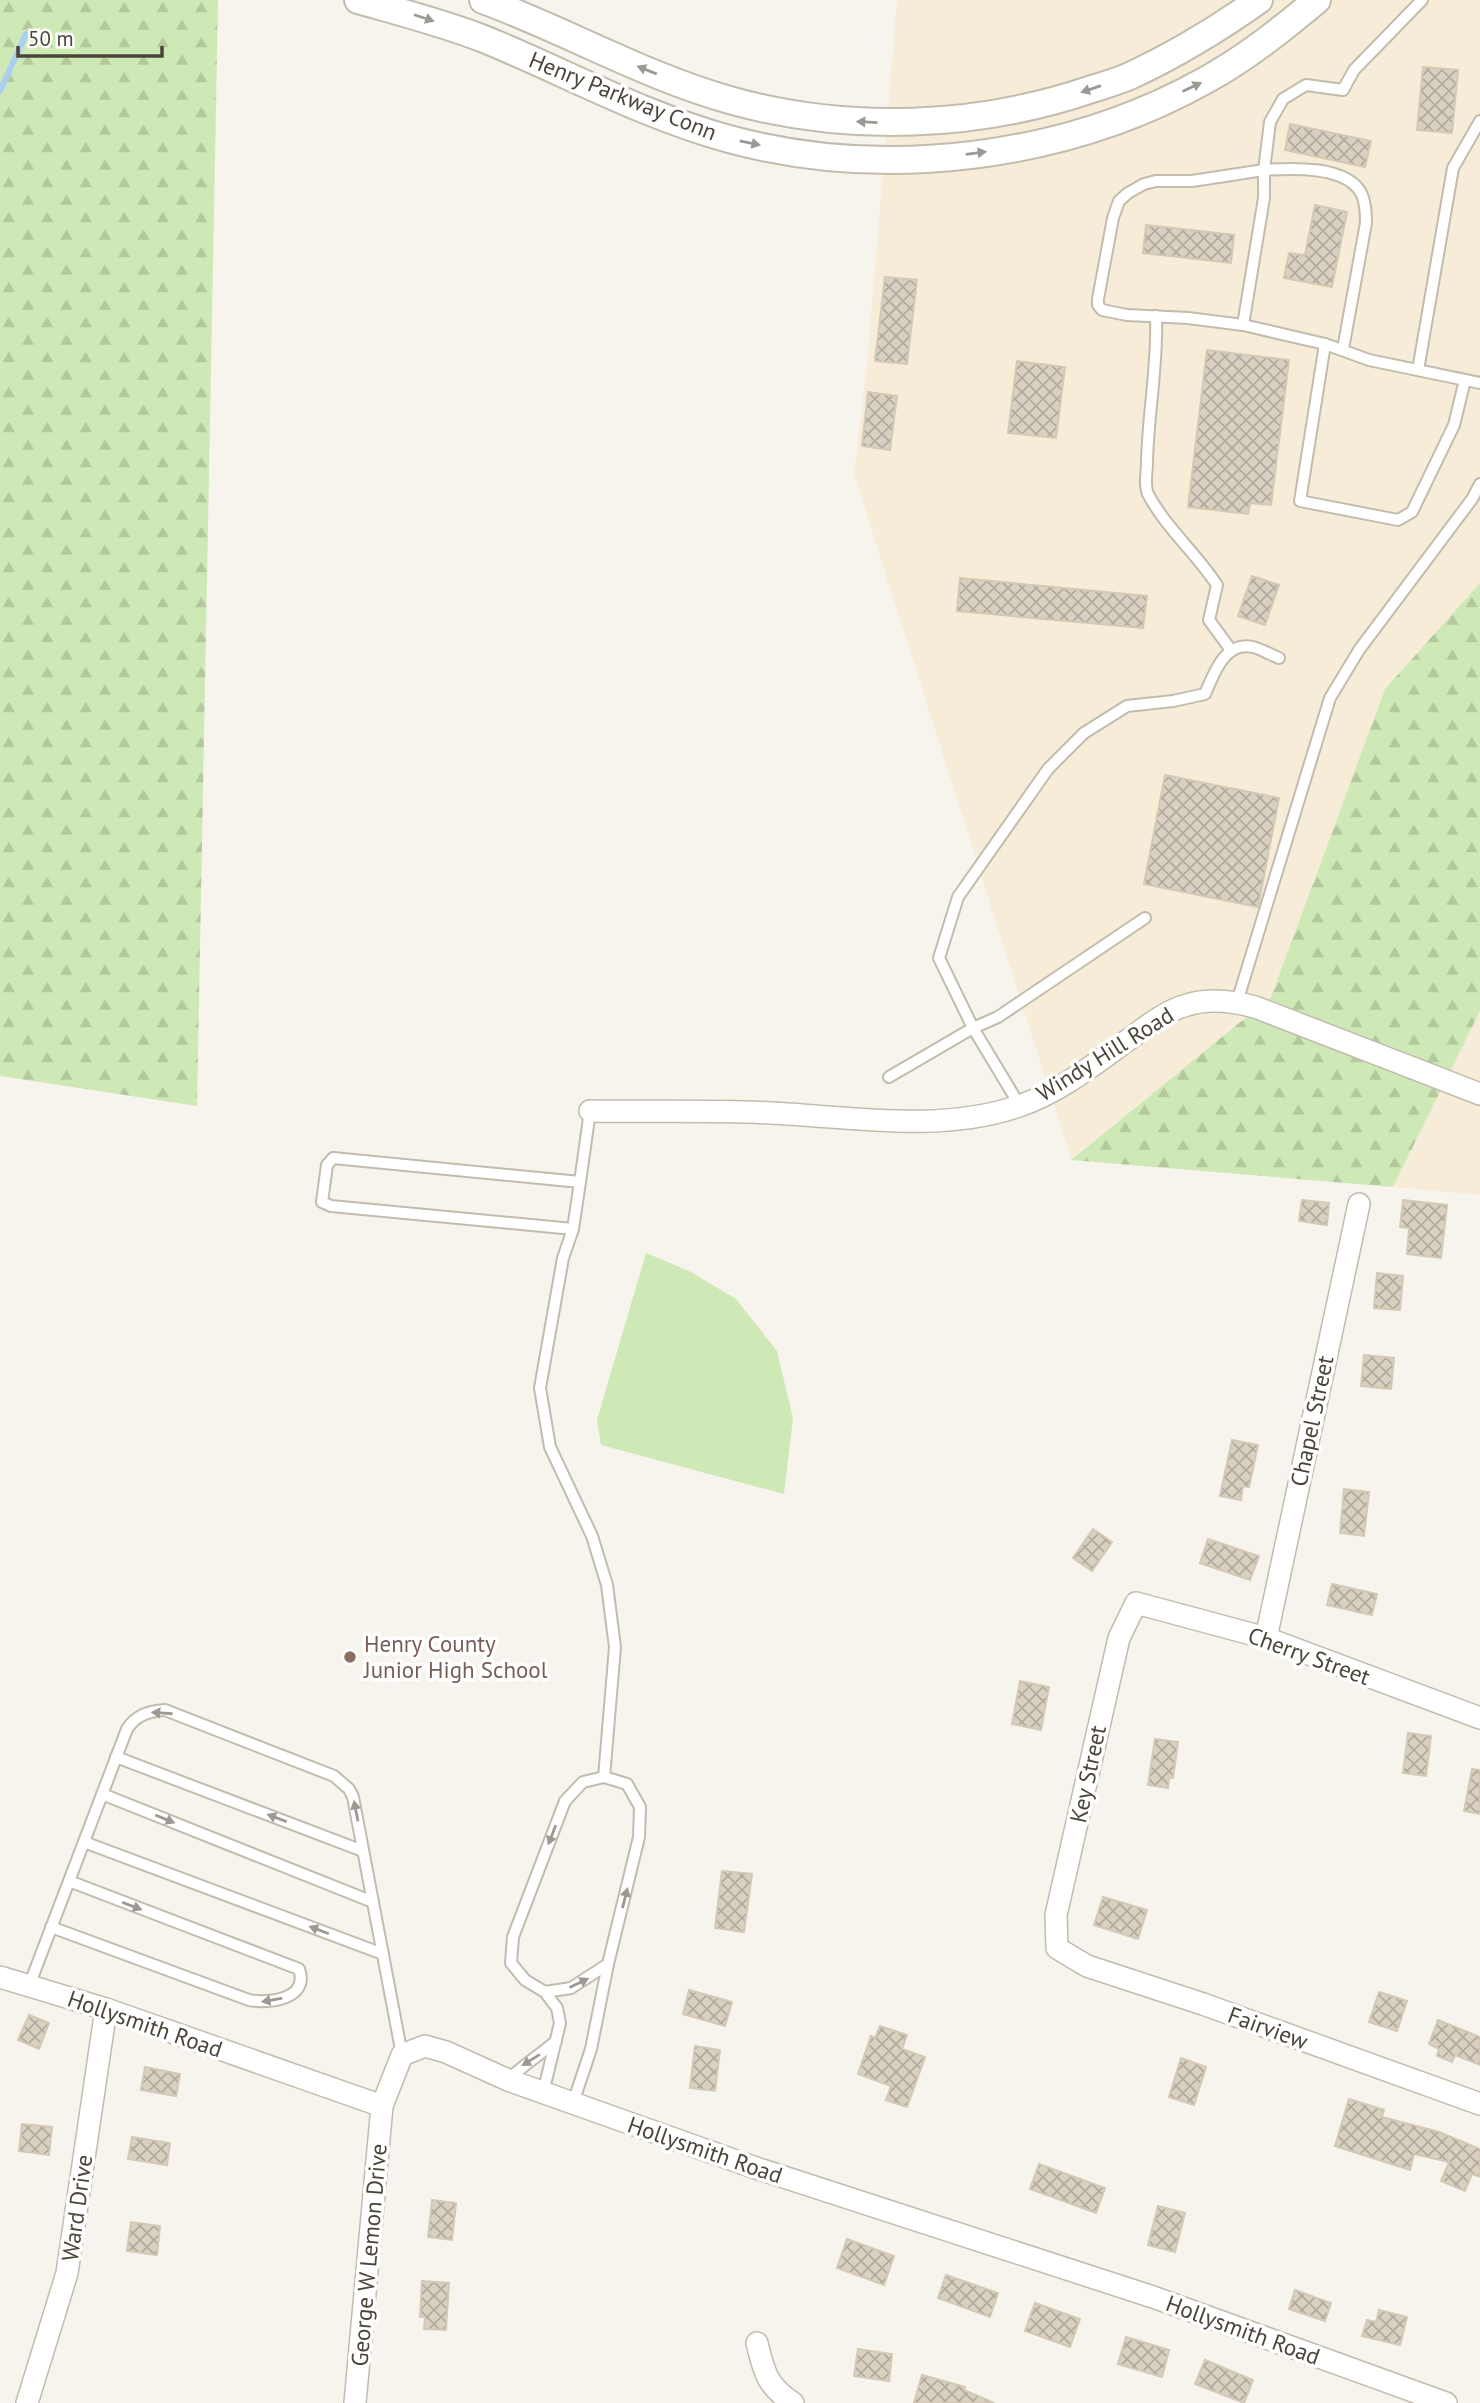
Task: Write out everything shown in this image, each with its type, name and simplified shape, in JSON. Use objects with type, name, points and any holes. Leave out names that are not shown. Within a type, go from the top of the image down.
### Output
[{"type":"street","name":"Henry Parkway Conn","points":[[358,0],[421,17],[482,38],[626,101],[729,139],[798,153],[899,160],[1025,146],[1083,132],[1141,111],[1205,81],[1266,42],[1317,0]]},
{"type":"street","name":"Henry Parkway Conn","points":[[483,0],[526,16],[647,71],[731,101],[834,120],[919,122],[987,114],[1057,101],[1130,76],[1207,36],[1259,0]]},
{"type":"street","name":"Windy Hill Road","points":[[590,1111],[769,1113],[876,1120],[941,1120],[988,1115],[1020,1106],[1056,1090],[1155,1020],[1185,1005],[1203,1002],[1237,1002],[1316,1028],[1480,1094]]},
{"type":"street","name":"Chapel Street","points":[[1266,1638],[1359,1204]]},
{"type":"street","name":"Cherry Street","points":[[1136,1603],[1266,1638],[1480,1718]]},
{"type":"street","name":"Key Street","points":[[1057,1948],[1056,1915],[1097,1730],[1119,1638],[1136,1603]]},
{"type":"street","name":"Fairview","points":[[1057,1948],[1087,1966],[1203,2004],[1480,2104]]},
{"type":"street","name":"Hollysmith Road","points":[[0,1977],[106,2009],[382,2106]]},
{"type":"street","name":"Ward Drive","points":[[26,2403],[67,2273],[106,2009]]},
{"type":"street","name":"Hollysmith Road","points":[[402,2054],[425,2046],[446,2052],[543,2093],[754,2167],[1153,2297],[1446,2403]]},
{"type":"street","points":[[382,2106],[402,2054]]},
{"type":"street","name":"George W Lemon Drive","points":[[355,2403],[382,2106]]},
{"type":"street","points":[[757,2343],[764,2372],[771,2385],[793,2403]]},
{"type":"lane","points":[[1243,325],[1264,198],[1264,170],[1270,122],[1283,99],[1306,85],[1343,90],[1354,70],[1422,0]]},
{"type":"lane","points":[[1418,370],[1453,168],[1480,121]]},
{"type":"lane","points":[[1343,349],[1366,223],[1362,194],[1355,185],[1329,173],[1302,168],[1264,170],[1192,181],[1156,181],[1144,184],[1119,201],[1113,218],[1098,305],[1102,310],[1127,315],[1243,325],[1325,344],[1369,360],[1480,383]]},
{"type":"lane","points":[[1156,316],[1157,337],[1148,417],[1146,491],[1165,520],[1202,562],[1217,585],[1209,620],[1231,650]]},
{"type":"lane","points":[[1325,344],[1300,501],[1398,520],[1412,512],[1454,425],[1465,380]]},
{"type":"lane","points":[[1237,1002],[1330,698],[1359,650],[1472,499],[1480,484]]},
{"type":"lane","points":[[1020,1106],[973,1028],[939,958],[958,897],[1048,769],[1084,733],[1127,706],[1205,694],[1219,663],[1231,650],[1250,646],[1279,658]]},
{"type":"lane","points":[[889,1077],[973,1028],[998,1017],[1145,918]]},
{"type":"lane","points":[[590,1111],[573,1229],[563,1258],[540,1388],[550,1447],[592,1536],[607,1585],[615,1647],[604,1777]]},
{"type":"lane","points":[[573,1229],[331,1206],[322,1202],[327,1165],[333,1158],[580,1182]]},
{"type":"lane","points":[[29,1986],[116,1757],[133,1720],[153,1711],[165,1710],[334,1776],[349,1789],[353,1797],[402,2054]]},
{"type":"lane","points":[[116,1757],[363,1851]]},
{"type":"lane","points":[[543,2093],[560,2024],[557,2008],[545,1992],[525,1980],[511,1963],[513,1937],[565,1801],[583,1783],[604,1777],[627,1784],[640,1807],[639,1838],[608,1964],[591,2049],[572,2103]]},
{"type":"lane","points":[[102,1794],[373,1902]]},
{"type":"lane","points":[[84,1842],[383,1954]]},
{"type":"lane","points":[[51,1927],[249,2000],[263,2003],[274,2001],[300,1986],[299,1969],[69,1881]]},
{"type":"lane","points":[[545,1992],[571,1988],[608,1964]]},
{"type":"lane","points":[[508,2080],[523,2064],[539,2056],[556,2041]]},
{"type":"shaded area","points":[[897,0],[1480,0],[1480,583],[1385,689],[1271,997],[1071,1159],[854,474],[867,366]]},
{"type":"shaded area","points":[[1480,1011],[1480,1195],[1393,1187]]},
{"type":"green space","points":[[0,0],[218,0],[197,1106],[0,1076]]},
{"type":"green space","points":[[1480,583],[1480,1011],[1393,1187],[1071,1160],[1271,997],[1385,689]]},
{"type":"green space","points":[[646,1253],[691,1272],[736,1299],[777,1351],[793,1418],[784,1494],[601,1445],[597,1420]]},
{"type":"building","points":[[1423,67],[1458,70],[1452,133],[1417,130]]},
{"type":"building","points":[[1290,124],[1371,141],[1365,167],[1285,150]]},
{"type":"building","points":[[1315,205],[1347,212],[1332,287],[1284,278],[1289,253],[1305,255]]},
{"type":"building","points":[[1146,225],[1234,235],[1231,263],[1143,253]]},
{"type":"building","points":[[885,277],[917,280],[907,364],[875,361]]},
{"type":"building","points":[[1207,350],[1289,360],[1271,505],[1250,503],[1248,514],[1188,507]]},
{"type":"building","points":[[1017,361],[1065,367],[1056,438],[1008,433]]},
{"type":"building","points":[[868,392],[897,396],[890,450],[862,446]]},
{"type":"building","points":[[1252,576],[1279,585],[1265,625],[1238,616]]},
{"type":"building","points":[[960,578],[1147,596],[1143,628],[957,611]]},
{"type":"building","points":[[1165,775],[1279,798],[1258,907],[1144,884]]},
{"type":"building","points":[[1302,1200],[1329,1203],[1327,1225],[1299,1221]]},
{"type":"building","points":[[1403,1200],[1447,1205],[1441,1258],[1407,1254],[1409,1228],[1400,1227]]},
{"type":"building","points":[[1377,1273],[1403,1276],[1400,1310],[1374,1308]]},
{"type":"building","points":[[1364,1355],[1394,1358],[1391,1389],[1361,1386]]},
{"type":"building","points":[[1232,1440],[1258,1445],[1249,1487],[1243,1486],[1241,1500],[1220,1496]]},
{"type":"building","points":[[1344,1489],[1369,1492],[1364,1536],[1340,1533]]},
{"type":"building","points":[[1093,1529],[1112,1542],[1092,1571],[1073,1558]]},
{"type":"building","points":[[1208,1539],[1259,1556],[1250,1580],[1200,1563]]},
{"type":"building","points":[[1332,1584],[1377,1594],[1372,1615],[1327,1605]]},
{"type":"building","points":[[1020,1681],[1049,1687],[1041,1730],[1012,1724]]},
{"type":"building","points":[[1408,1733],[1431,1736],[1426,1776],[1403,1773]]},
{"type":"building","points":[[1155,1739],[1178,1742],[1173,1778],[1169,1778],[1168,1788],[1148,1785]]},
{"type":"building","points":[[1472,1769],[1480,1770],[1480,1814],[1464,1811]]},
{"type":"building","points":[[722,1871],[752,1874],[744,1932],[715,1928]]},
{"type":"building","points":[[1103,1897],[1147,1910],[1138,1939],[1094,1925]]},
{"type":"building","points":[[689,1990],[732,2002],[725,2026],[683,2014]]},
{"type":"building","points":[[1379,1992],[1407,2001],[1397,2031],[1369,2022]]},
{"type":"building","points":[[29,2015],[49,2023],[39,2049],[18,2040]]},
{"type":"building","points":[[1438,2020],[1480,2037],[1480,2065],[1455,2055],[1452,2062],[1437,2056],[1439,2049],[1429,2044]]},
{"type":"building","points":[[880,2026],[907,2035],[902,2049],[925,2057],[907,2107],[886,2100],[891,2086],[858,2074],[871,2036],[875,2038]]},
{"type":"building","points":[[695,2046],[720,2050],[715,2091],[690,2088]]},
{"type":"building","points":[[1181,2058],[1206,2067],[1194,2105],[1169,2097]]},
{"type":"building","points":[[145,2067],[180,2074],[176,2096],[141,2090]]},
{"type":"building","points":[[1349,2099],[1384,2110],[1382,2117],[1439,2132],[1480,2149],[1480,2177],[1472,2174],[1465,2191],[1441,2181],[1449,2162],[1414,2154],[1410,2170],[1335,2146]]},
{"type":"building","points":[[22,2124],[52,2127],[49,2155],[19,2151]]},
{"type":"building","points":[[132,2137],[170,2143],[167,2165],[128,2159]]},
{"type":"building","points":[[1039,2164],[1105,2188],[1096,2213],[1030,2189]]},
{"type":"building","points":[[432,2200],[456,2203],[452,2240],[428,2237]]},
{"type":"building","points":[[1158,2206],[1185,2213],[1175,2252],[1148,2245]]},
{"type":"building","points":[[131,2222],[160,2226],[157,2255],[127,2251]]},
{"type":"building","points":[[847,2239],[894,2256],[884,2285],[837,2268]]},
{"type":"building","points":[[946,2275],[998,2293],[990,2317],[938,2298]]},
{"type":"building","points":[[422,2281],[449,2283],[446,2330],[424,2329],[425,2317],[420,2317]]},
{"type":"building","points":[[1295,2290],[1331,2303],[1325,2321],[1289,2309]]},
{"type":"building","points":[[1035,2303],[1080,2319],[1070,2347],[1025,2331]]},
{"type":"building","points":[[1379,2310],[1407,2317],[1400,2345],[1362,2336],[1367,2320],[1376,2322]]},
{"type":"building","points":[[1126,2337],[1169,2350],[1162,2377],[1118,2364]]},
{"type":"building","points":[[858,2349],[892,2354],[889,2381],[854,2376]]},
{"type":"building","points":[[1205,2360],[1253,2380],[1244,2403],[1195,2384]]},
{"type":"building","points":[[922,2375],[965,2387],[964,2390],[994,2403],[914,2403]]},
{"type":"waterway","points":[[0,91],[26,34]]},
{"type":"place","name":"Henry County Junior High School","points":[[350,1657]]}]
